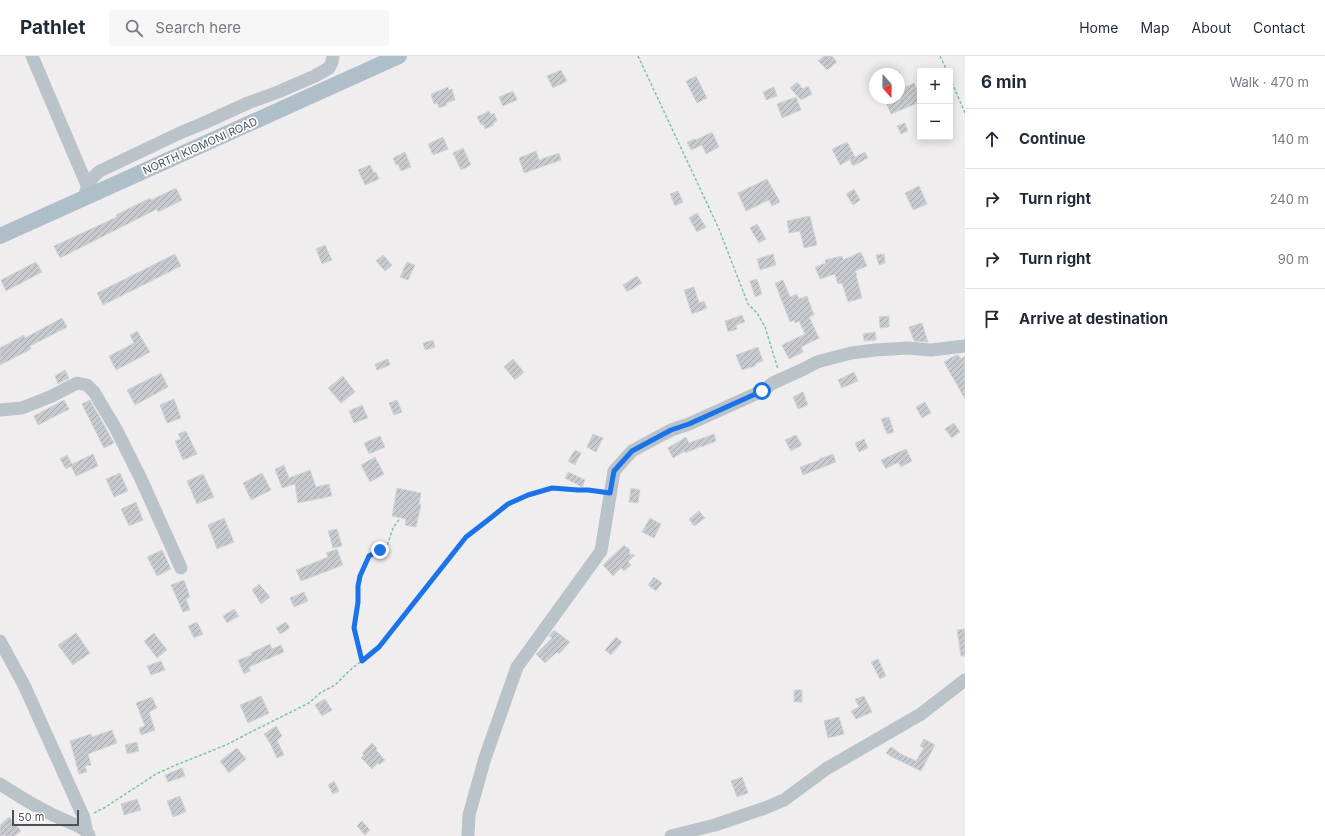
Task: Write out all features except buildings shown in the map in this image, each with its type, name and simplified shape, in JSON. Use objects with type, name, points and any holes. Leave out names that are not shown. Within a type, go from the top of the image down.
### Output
[{"type":"main road","name":"NORTH KIOMONI ROAD","points":[[0,236],[86,192],[399,56]]},
{"type":"street","points":[[32,56],[86,192]]},
{"type":"street","points":[[86,192],[91,179],[100,171],[248,102],[278,92],[316,76],[329,68],[333,56]]},
{"type":"street","points":[[468,836],[468,815],[516,667],[601,551],[614,471],[632,451],[671,430],[689,424],[762,391],[774,383],[817,362],[851,353],[875,350],[907,348],[930,350],[965,346]]},
{"type":"street","points":[[0,410],[22,408],[52,396],[76,384],[87,385],[94,392],[116,429],[141,479],[181,568]]},
{"type":"street","points":[[0,641],[24,685],[86,828]]},
{"type":"street","points":[[671,836],[715,825],[784,800],[826,769],[921,714],[965,680]]},
{"type":"street","points":[[0,784],[36,807],[61,819],[86,828]]},
{"type":"path","points":[[638,56],[719,229],[748,304],[757,313],[765,327],[778,369],[774,383]]},
{"type":"path","points":[[940,56],[946,68]]},
{"type":"path","points":[[953,85],[965,113]]},
{"type":"path","points":[[86,828],[104,808],[156,774],[226,745],[309,703],[335,685],[379,647],[466,537],[508,504],[528,495],[552,488],[610,493]]},
{"type":"path","points":[[362,661],[354,628],[360,576],[369,556],[387,546],[393,528],[400,518]]},
{"type":"route","points":[[380,550],[369,556],[360,576],[358,586],[359,596],[354,628],[362,661],[379,647],[466,537],[508,504],[528,495],[552,488],[610,493],[614,471],[632,451],[671,430],[689,424],[762,391]]}]
